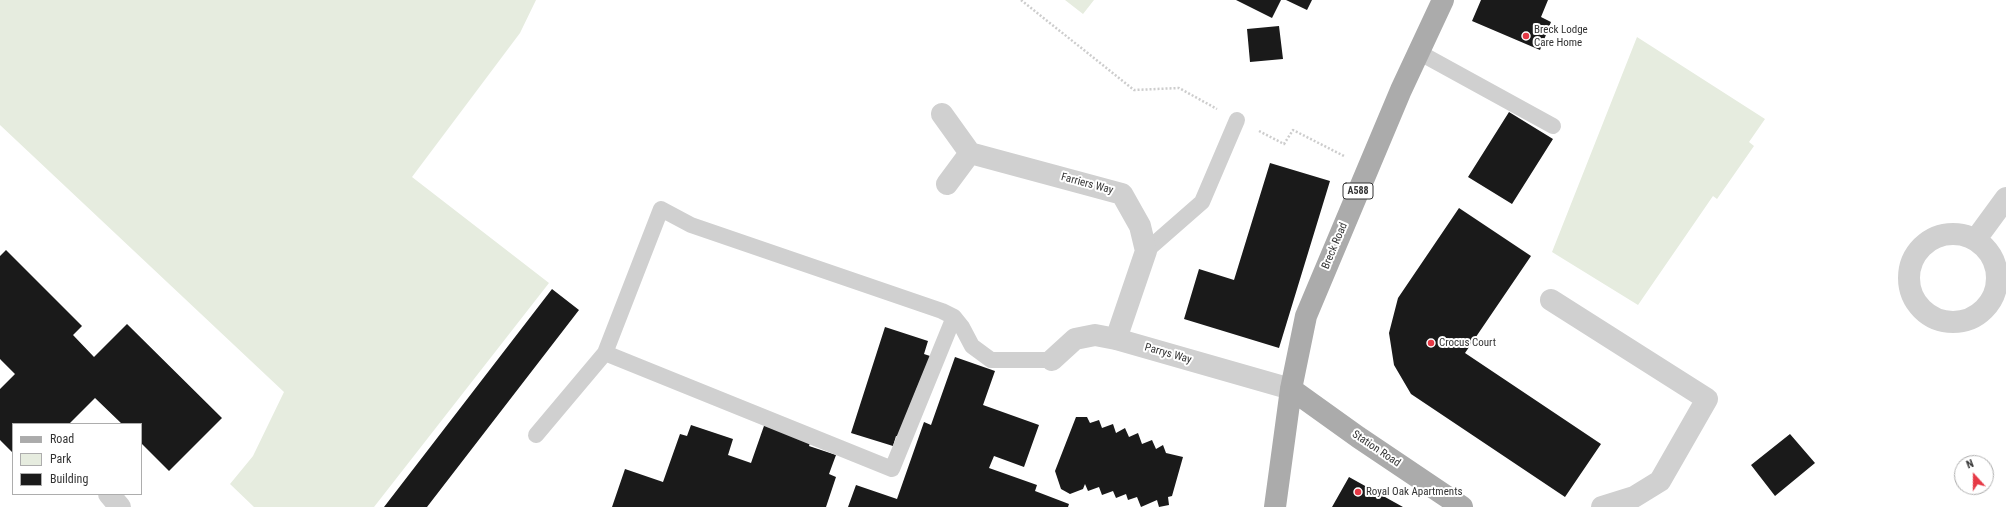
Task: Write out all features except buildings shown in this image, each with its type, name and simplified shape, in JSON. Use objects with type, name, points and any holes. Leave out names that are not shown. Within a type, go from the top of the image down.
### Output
[{"type":"main road","name":"Breck Road","points":[[1275,507],[1291,389],[1306,316],[1367,170],[1443,0]]},
{"type":"main road","name":"Station Road","points":[[1291,389],[1358,438],[1462,507]]},
{"type":"street","points":[[942,114],[970,153],[947,184]]},
{"type":"street","name":"Farriers Way","points":[[970,153],[1122,194],[1140,226],[1146,252]]},
{"type":"street","points":[[1976,240],[2006,198]]},
{"type":"street","points":[[1948,233],[1963,234],[1976,240],[1988,249],[1995,262],[1998,276],[1996,290],[1990,303],[1980,314],[1967,320],[1952,322],[1937,320],[1924,312],[1915,301],[1909,287],[1908,272],[1913,258],[1922,246],[1934,238],[1948,233]]},
{"type":"street","points":[[1116,339],[1146,252]]},
{"type":"street","points":[[1551,300],[1707,399],[1660,481],[1634,497],[1602,507]]},
{"type":"street","name":"Parrys Way","points":[[1052,360],[1075,339],[1095,335],[1116,339],[1291,389]]},
{"type":"street","points":[[110,495],[120,507]]},
{"type":"lane","points":[[1420,52],[1553,126]]},
{"type":"lane","points":[[1146,252],[1202,202],[1237,120]]},
{"type":"lane","points":[[536,435],[605,353],[660,209],[691,225],[942,311],[954,317],[962,327],[972,346],[991,360],[1052,360]]},
{"type":"lane","points":[[605,353],[892,469],[954,317]]},
{"type":"path","points":[[1021,0],[1134,90],[1179,88],[1284,144],[1293,130],[1367,170]]},
{"type":"green space","points":[[0,0],[536,0],[520,33],[412,177],[549,283],[374,507],[254,507],[230,484],[253,456],[284,392],[0,125]]},
{"type":"green space","points":[[1065,0],[1094,0],[1083,14]]},
{"type":"green space","points":[[1637,37],[1765,119],[1749,142],[1754,146],[1717,199],[1713,196],[1638,305],[1552,252]]},
{"type":"place","name":"Breck Lodge Care Home","points":[[1526,36]]},
{"type":"place","name":"Crocus Court","points":[[1431,343]]},
{"type":"place","name":"Royal Oak Apartments","points":[[1358,492]]}]
